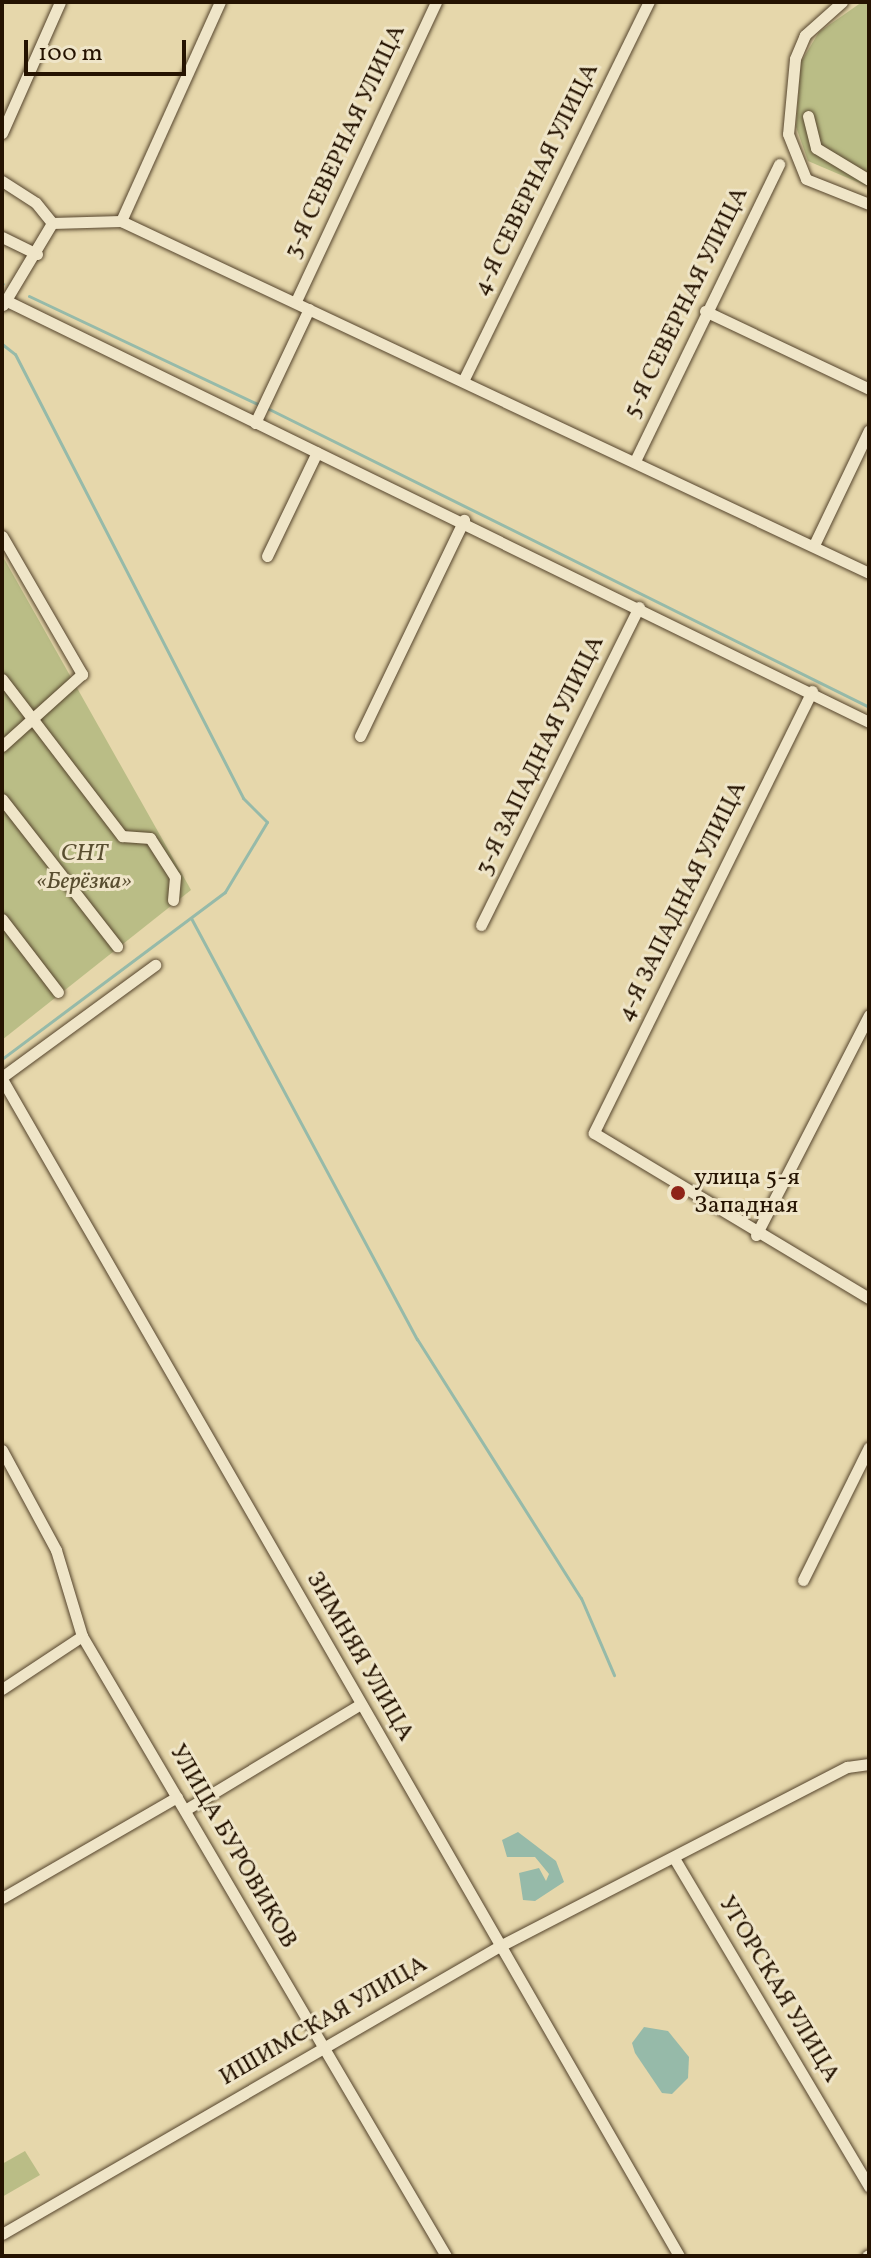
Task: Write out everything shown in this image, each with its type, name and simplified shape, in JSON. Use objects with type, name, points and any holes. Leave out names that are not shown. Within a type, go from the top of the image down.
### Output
[{"type":"street","points":[[2,133],[60,2]]},
{"type":"street","points":[[121,221],[220,2]]},
{"type":"street","name":"3-Я СЕВЕРНАЯ УЛИЦА","points":[[296,301],[436,2]]},
{"type":"street","name":"4-Я СЕВЕРНАЯ УЛИЦА","points":[[465,377],[649,2]]},
{"type":"street","points":[[842,2],[805,35],[795,59],[788,134],[806,179],[869,204]]},
{"type":"street","points":[[808,116],[816,148],[869,180]]},
{"type":"street","name":"5-Я СЕВЕРНАЯ УЛИЦА","points":[[635,461],[705,311],[779,164]]},
{"type":"street","points":[[2,181],[36,203],[52,223]]},
{"type":"street","points":[[52,223],[121,221],[309,309],[465,377],[869,573]]},
{"type":"street","points":[[52,223],[37,254],[4,304],[464,520],[869,722]]},
{"type":"street","points":[[2,237],[37,254]]},
{"type":"street","points":[[255,423],[309,309]]},
{"type":"street","points":[[705,311],[869,389]]},
{"type":"street","points":[[814,545],[869,430]]},
{"type":"street","points":[[267,556],[317,452]]},
{"type":"street","points":[[360,736],[464,520]]},
{"type":"street","points":[[2,536],[82,674],[34,721],[2,746]]},
{"type":"street","name":"3-Я ЗАПАДНАЯ УЛИЦА","points":[[481,925],[639,607]]},
{"type":"street","points":[[2,679],[122,836],[150,838],[175,877],[173,900]]},
{"type":"street","name":"4-Я ЗАПАДНАЯ УЛИЦА","points":[[756,1235],[594,1133],[812,691]]},
{"type":"street","points":[[2,799],[117,946]]},
{"type":"street","points":[[2,919],[58,992]]},
{"type":"street","points":[[2,1078],[155,965]]},
{"type":"street","points":[[869,1015],[756,1235],[869,1298]]},
{"type":"street","name":"ЗИМНЯЯ УЛИЦА","points":[[2,1078],[498,1947],[679,2256]]},
{"type":"street","points":[[803,1580],[869,1447]]},
{"type":"street","name":"УЛИЦА БУРОВИКОВ","points":[[2,1450],[56,1550],[82,1636],[446,2256]]},
{"type":"street","points":[[2,1689],[82,1636]]},
{"type":"street","points":[[185,1810],[361,1704]]},
{"type":"street","name":"ИШИМСКАЯ УЛИЦА","points":[[2,2234],[498,1947],[847,1767],[869,1764]]},
{"type":"street","points":[[2,1898],[177,1797]]},
{"type":"street","name":"УГОРСКАЯ УЛИЦА","points":[[674,1858],[869,2187]]},
{"type":"green space","points":[[862,2],[869,2],[869,187],[808,161],[796,127],[801,62],[819,32]]},
{"type":"green space","name":"СНТ «Берёзка»","points":[[2,555],[191,890],[2,1040]]},
{"type":"green space","points":[[25,2151],[40,2175],[2,2197],[2,2164]]},
{"type":"shaded area","points":[[518,1832],[556,1861],[564,1882],[535,1901],[523,1900],[519,1873],[539,1868],[546,1881],[549,1874],[535,1857],[507,1857],[502,1840]]},
{"type":"shaded area","points":[[644,2027],[668,2031],[689,2057],[688,2078],[672,2094],[662,2093],[635,2053],[632,2043]]},
{"type":"waterway","points":[[29,296],[260,405]]},
{"type":"waterway","points":[[2,344],[15,354],[243,798],[267,822],[225,892],[2,1059]]},
{"type":"waterway","points":[[267,408],[869,707]]},
{"type":"waterway","points":[[191,918],[417,1339],[581,1598],[614,1675]]},
{"type":"place","name":"улица 5-я Западная","points":[[678,1193]]}]
